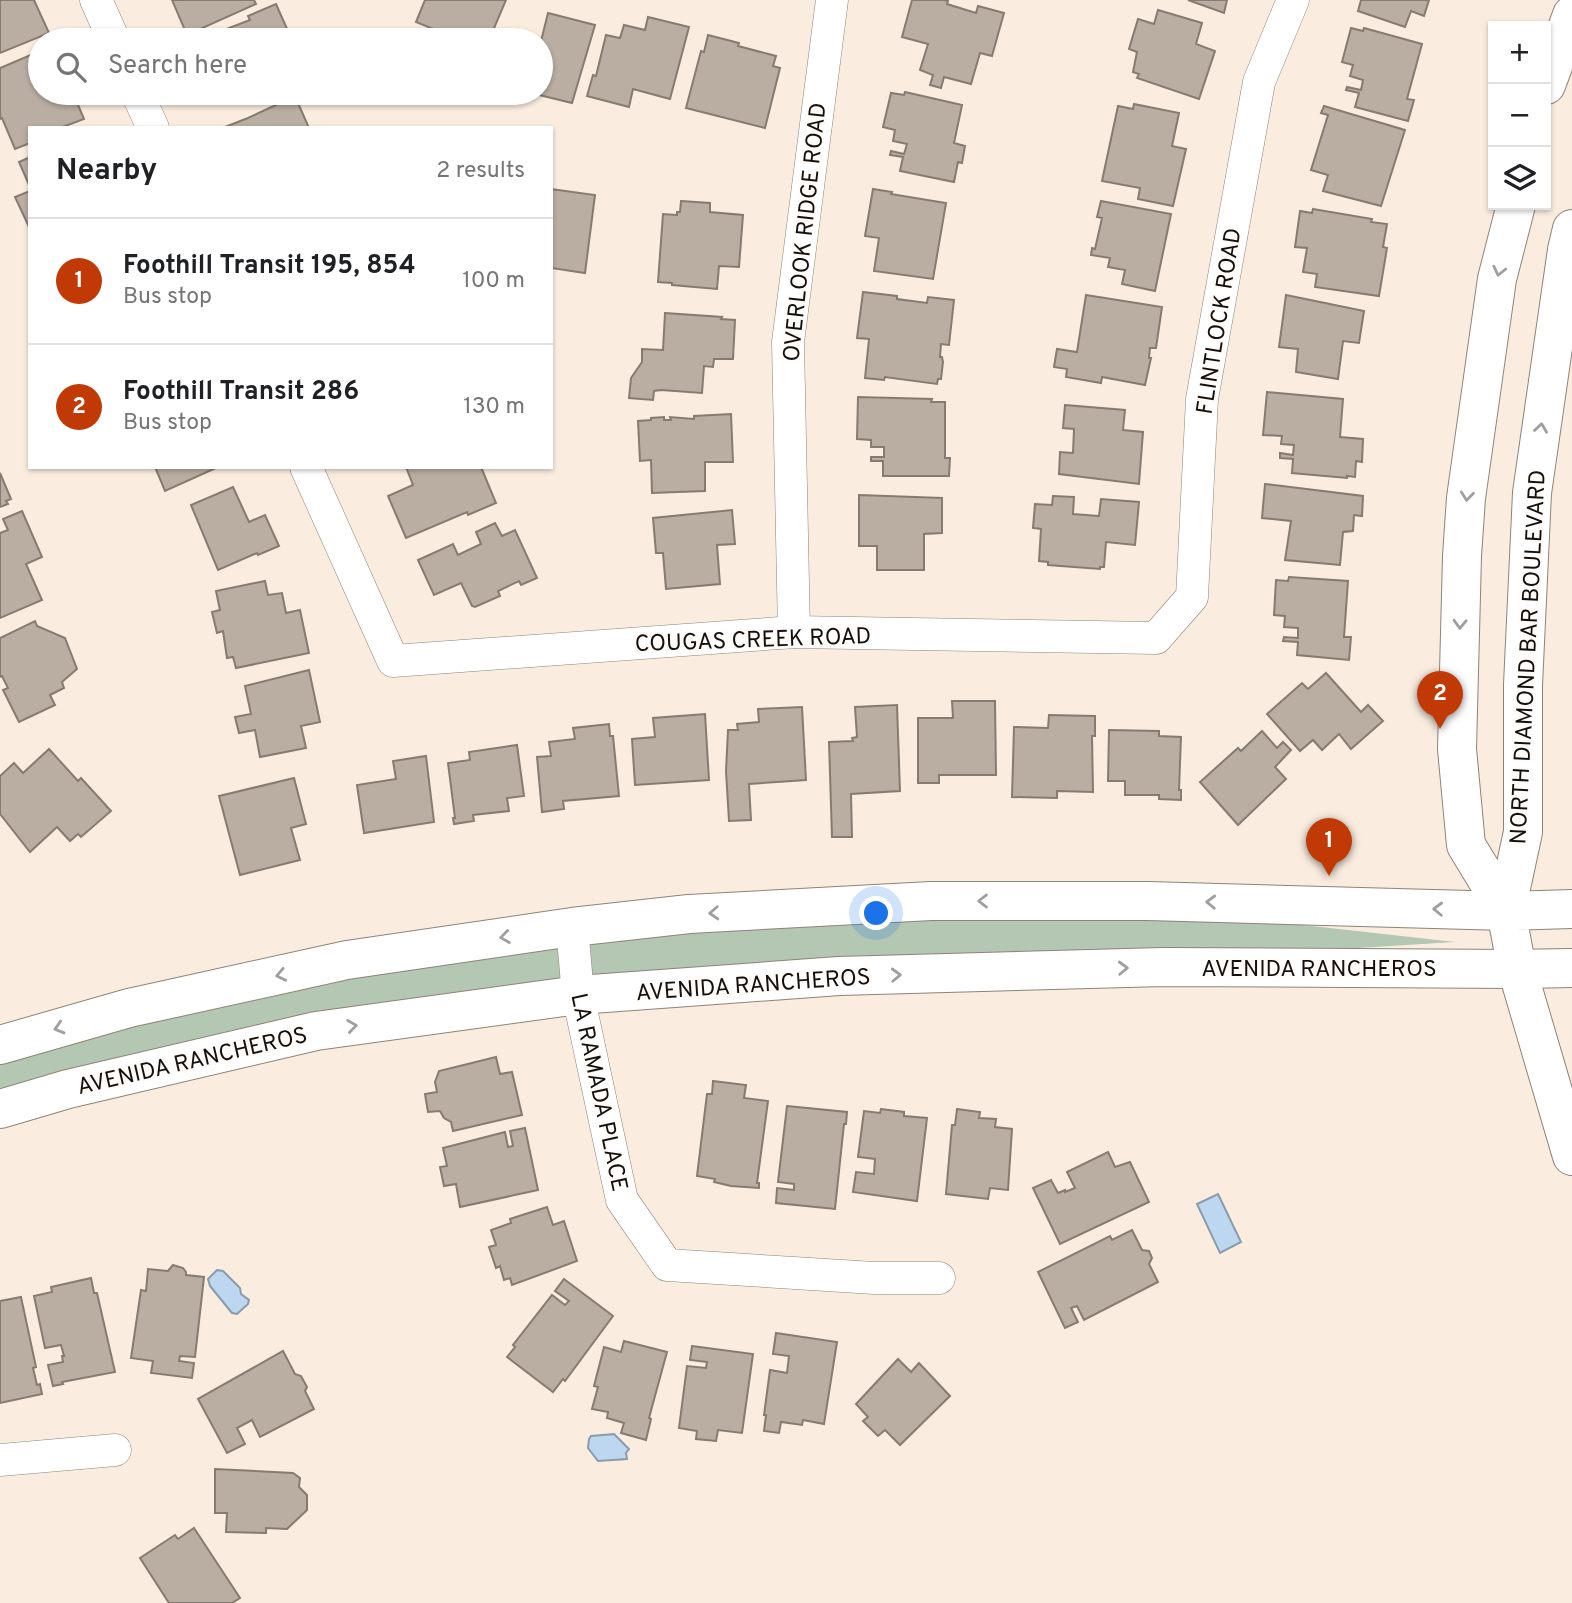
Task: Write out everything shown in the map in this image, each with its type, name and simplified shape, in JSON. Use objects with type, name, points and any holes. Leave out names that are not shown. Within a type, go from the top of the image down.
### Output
[{"type":"main road","points":[[1546,84],[1572,15]]},
{"type":"main road","name":"NORTH DIAMOND BAR BOULEVARD","points":[[1506,911],[1466,845],[1457,736],[1466,498],[1497,279],[1515,210]]},
{"type":"main road","name":"NORTH DIAMOND BAR BOULEVARD","points":[[1506,911],[1522,832],[1523,685],[1532,493],[1572,229]]},
{"type":"main road","points":[[0,1045],[129,1008],[347,960],[572,927],[689,914],[931,901],[1148,901],[1506,911],[1572,909]]},
{"type":"main road","points":[[1506,911],[1517,969],[1572,1156]]},
{"type":"main road","name":"AVENIDA RANCHEROS","points":[[0,1109],[68,1089],[316,1031],[578,995],[839,976],[1123,968],[1572,968]]},
{"type":"street","points":[[96,0],[109,28]]},
{"type":"street","name":"OVERLOOK RIDGE ROAD","points":[[794,632],[788,342],[832,0]]},
{"type":"street","name":"FLINTLOCK ROAD","points":[[1156,638],[1192,597],[1202,399],[1259,82],[1293,0]]},
{"type":"street","points":[[142,105],[152,126]]},
{"type":"street","name":"COUGAS CREEK ROAD","points":[[307,469],[393,661],[794,632],[1156,638]]},
{"type":"street","name":"LA RAMADA PLACE","points":[[572,927],[578,995],[622,1199],[667,1265],[874,1278],[939,1278]]},
{"type":"street","points":[[0,1460],[115,1450]]},
{"type":"green space","points":[[1134,906],[1455,942],[1181,959],[585,988],[585,934]]},
{"type":"green space","points":[[563,935],[569,992],[0,1102],[0,1053],[131,1013]]},
{"type":"water","points":[[1218,1194],[1241,1242],[1220,1253],[1197,1204]]},
{"type":"water","points":[[217,1270],[223,1271],[249,1300],[237,1314],[232,1313],[210,1286],[208,1279]]},
{"type":"water","points":[[614,1434],[629,1449],[626,1453],[627,1459],[598,1461],[588,1448],[589,1439],[591,1436]]},
{"type":"building","points":[[0,0],[34,0],[47,28],[28,28],[28,42],[0,53]]},
{"type":"building","points":[[172,0],[254,0],[256,4],[203,28],[184,28]]},
{"type":"building","points":[[425,0],[506,0],[494,28],[431,28],[416,22]]},
{"type":"building","points":[[912,0],[944,0],[948,1],[947,4],[976,13],[978,6],[1004,13],[992,56],[980,53],[971,84],[944,77],[941,88],[930,85],[933,75],[920,70],[928,44],[902,37]]},
{"type":"building","points":[[1188,0],[1227,0],[1224,13]]},
{"type":"building","points":[[1361,0],[1429,0],[1424,16],[1411,11],[1405,27],[1358,11]]},
{"type":"building","points":[[276,4],[287,28],[229,28],[250,20],[248,16]]},
{"type":"building","points":[[1158,10],[1202,23],[1196,44],[1215,51],[1199,99],[1137,78],[1139,74],[1133,72],[1137,52],[1129,49],[1138,19],[1154,24]]},
{"type":"building","points":[[548,13],[595,25],[572,103],[553,98],[553,28],[544,28]]},
{"type":"building","points":[[648,17],[689,27],[670,99],[633,89],[629,107],[587,96],[593,75],[596,76],[606,35],[620,38],[624,25],[645,30]]},
{"type":"building","points":[[1351,28],[1363,31],[1364,28],[1422,44],[1407,99],[1414,100],[1408,121],[1355,107],[1359,93],[1346,90],[1347,87],[1361,90],[1363,80],[1350,76],[1353,65],[1342,62]]},
{"type":"building","points":[[708,35],[776,56],[773,66],[780,68],[765,128],[686,108]]},
{"type":"building","points":[[28,56],[28,105],[78,105],[84,119],[65,126],[28,126],[28,144],[15,149],[2,118],[0,119],[0,68]]},
{"type":"building","points":[[905,92],[962,105],[954,143],[965,146],[954,182],[900,171],[903,157],[890,155],[891,151],[904,154],[907,144],[893,141],[895,130],[883,127],[891,93],[904,95]]},
{"type":"building","points":[[1134,104],[1179,113],[1172,146],[1186,149],[1173,206],[1138,199],[1140,188],[1102,181],[1118,106],[1133,109]]},
{"type":"building","points":[[276,105],[299,105],[308,126],[228,126]]},
{"type":"building","points":[[1324,106],[1405,130],[1381,206],[1323,191],[1328,175],[1311,170],[1328,115],[1321,113]]},
{"type":"building","points":[[28,158],[28,182],[19,162]]},
{"type":"building","points":[[553,189],[595,195],[585,273],[553,268]]},
{"type":"building","points":[[873,189],[946,203],[933,279],[874,271],[879,238],[865,236]]},
{"type":"building","points":[[28,192],[28,225],[15,197]]},
{"type":"building","points":[[681,201],[710,203],[710,212],[743,215],[739,267],[719,266],[717,289],[658,282],[663,214],[677,215]]},
{"type":"building","points":[[1101,201],[1171,214],[1155,291],[1122,284],[1125,270],[1108,267],[1110,258],[1091,255],[1092,248],[1095,249],[1102,218],[1097,217]]},
{"type":"building","points":[[1313,209],[1387,224],[1383,247],[1387,248],[1379,296],[1315,287],[1317,274],[1303,272],[1307,248],[1295,247],[1300,211],[1312,213]]},
{"type":"building","points":[[863,292],[927,303],[928,297],[954,300],[949,345],[941,344],[940,357],[943,362],[941,379],[938,379],[937,384],[885,377],[884,380],[865,378],[869,339],[857,338]]},
{"type":"building","points":[[1086,295],[1162,307],[1156,348],[1150,348],[1151,358],[1145,385],[1102,377],[1101,383],[1066,377],[1067,369],[1054,367],[1057,349],[1077,352]]},
{"type":"building","points":[[1286,295],[1364,311],[1359,343],[1343,341],[1338,379],[1296,372],[1298,349],[1279,347]]},
{"type":"building","points":[[665,313],[735,320],[733,359],[714,359],[713,367],[704,366],[702,393],[661,390],[654,391],[653,400],[629,398],[631,378],[642,362],[642,349],[663,350]]},
{"type":"building","points":[[1267,392],[1343,399],[1340,437],[1363,439],[1362,462],[1356,461],[1355,477],[1292,473],[1293,459],[1280,458],[1280,453],[1293,455],[1294,445],[1281,444],[1282,436],[1263,435]]},
{"type":"building","points":[[858,397],[932,399],[931,402],[945,402],[945,458],[950,458],[949,476],[883,476],[883,461],[871,461],[871,457],[884,457],[884,447],[871,447],[871,440],[857,439]]},
{"type":"building","points":[[1065,405],[1125,410],[1123,430],[1143,432],[1139,484],[1059,474],[1060,452],[1073,453],[1074,429],[1063,428]]},
{"type":"building","points":[[731,414],[733,462],[705,462],[705,491],[652,493],[651,460],[640,461],[638,421],[664,417],[664,420],[671,420],[670,417],[694,419],[694,416]]},
{"type":"building","points":[[156,469],[214,469],[165,491]]},
{"type":"building","points":[[407,469],[482,469],[496,503],[468,515],[467,512],[406,538],[388,496],[413,485]]},
{"type":"building","points":[[0,473],[11,499],[6,501],[8,504],[0,507]]},
{"type":"building","points":[[1265,484],[1363,496],[1362,516],[1354,515],[1353,531],[1343,532],[1340,565],[1285,560],[1291,521],[1262,518]]},
{"type":"building","points":[[233,487],[249,522],[265,515],[279,546],[218,570],[191,505]]},
{"type":"building","points":[[859,495],[942,498],[942,533],[924,534],[924,570],[877,570],[877,546],[859,546]]},
{"type":"building","points":[[1053,496],[1074,497],[1073,514],[1099,516],[1101,499],[1139,502],[1135,545],[1106,542],[1104,567],[1100,569],[1048,565],[1048,562],[1039,561],[1041,529],[1033,528],[1035,504],[1052,505]]},
{"type":"building","points":[[732,510],[735,544],[717,545],[720,584],[666,589],[663,553],[656,553],[653,518]]},
{"type":"building","points":[[22,511],[42,557],[26,564],[42,600],[0,618],[0,533],[8,530],[3,519]]},
{"type":"building","points":[[495,523],[502,536],[515,530],[537,578],[521,585],[519,581],[498,591],[500,596],[475,607],[461,583],[434,595],[418,560],[453,544],[458,555],[481,544],[476,532]]},
{"type":"building","points":[[1289,577],[1348,581],[1344,637],[1351,637],[1349,660],[1297,655],[1298,642],[1283,641],[1284,637],[1298,638],[1298,628],[1284,627],[1285,616],[1274,615],[1276,580],[1288,581]]},
{"type":"building","points":[[265,581],[268,595],[282,593],[286,613],[300,610],[309,653],[236,668],[233,657],[227,658],[223,631],[217,633],[212,612],[220,610],[216,591]]},
{"type":"building","points":[[35,621],[37,626],[65,638],[77,669],[62,682],[64,688],[50,695],[55,705],[19,722],[3,690],[8,688],[2,676],[0,677],[0,638]]},
{"type":"building","points":[[309,670],[320,722],[301,726],[306,748],[260,757],[255,730],[239,733],[235,717],[251,714],[245,686]]},
{"type":"building","points":[[1326,673],[1361,712],[1368,705],[1383,721],[1351,749],[1339,734],[1322,750],[1313,740],[1300,751],[1267,714],[1302,683],[1308,689]]},
{"type":"building","points":[[952,701],[995,701],[996,775],[939,775],[939,783],[918,783],[918,718],[953,718]]},
{"type":"building","points":[[897,705],[900,791],[851,794],[852,837],[832,837],[829,742],[853,741],[852,738],[857,737],[855,707]]},
{"type":"building","points":[[802,707],[806,780],[749,784],[751,820],[729,821],[726,771],[728,730],[738,730],[737,724],[759,722],[758,709]]},
{"type":"building","points":[[705,714],[709,780],[635,785],[632,739],[655,737],[653,718]]},
{"type":"building","points":[[1049,715],[1095,716],[1095,736],[1092,736],[1093,792],[1057,791],[1057,798],[1012,797],[1014,727],[1048,728]]},
{"type":"building","points":[[609,724],[610,736],[613,736],[619,796],[563,801],[564,809],[542,812],[537,757],[551,756],[549,742],[575,739],[573,728]]},
{"type":"building","points":[[1109,730],[1159,731],[1159,736],[1181,737],[1181,800],[1159,799],[1159,795],[1125,795],[1125,781],[1108,781]]},
{"type":"building","points":[[1262,731],[1277,748],[1283,742],[1291,750],[1275,767],[1286,779],[1238,825],[1200,782],[1238,748],[1241,751]]},
{"type":"building","points":[[517,745],[524,796],[507,798],[509,811],[473,815],[474,821],[454,824],[448,763],[470,760],[469,752]]},
{"type":"building","points":[[49,749],[78,781],[81,778],[111,811],[81,837],[78,834],[70,841],[57,827],[30,852],[0,814],[0,776],[14,763],[23,773]]},
{"type":"building","points":[[426,756],[434,822],[364,833],[357,785],[396,779],[393,761]]},
{"type":"building","points":[[294,778],[306,824],[291,828],[300,860],[240,875],[219,796]]},
{"type":"building","points":[[496,1057],[500,1074],[512,1072],[522,1115],[453,1131],[451,1122],[444,1118],[440,1111],[428,1112],[425,1094],[437,1092],[435,1082],[439,1071]]},
{"type":"building","points":[[713,1081],[746,1085],[744,1098],[768,1101],[757,1183],[759,1188],[731,1186],[714,1182],[715,1179],[697,1176],[707,1094],[712,1094]]},
{"type":"building","points":[[787,1106],[847,1112],[835,1209],[776,1203],[777,1188],[794,1190],[794,1184],[778,1182]]},
{"type":"building","points":[[881,1109],[904,1112],[904,1116],[927,1118],[917,1201],[853,1192],[856,1172],[874,1174],[875,1159],[858,1157],[864,1111],[880,1113]]},
{"type":"building","points":[[957,1109],[980,1112],[979,1118],[996,1119],[995,1127],[1012,1129],[1008,1190],[990,1188],[988,1199],[946,1194],[952,1125],[955,1125]]},
{"type":"building","points":[[525,1128],[538,1190],[460,1207],[456,1184],[444,1186],[440,1167],[447,1166],[443,1148],[505,1132],[508,1147],[513,1146],[510,1131]]},
{"type":"building","points":[[1108,1152],[1115,1167],[1130,1162],[1149,1202],[1060,1244],[1033,1188],[1051,1180],[1058,1193],[1075,1188],[1067,1172]]},
{"type":"building","points":[[547,1207],[553,1225],[564,1221],[577,1261],[512,1285],[510,1278],[504,1280],[500,1266],[496,1268],[489,1247],[496,1245],[491,1230],[511,1223],[510,1219]]},
{"type":"building","points":[[1132,1230],[1142,1250],[1149,1251],[1152,1258],[1149,1264],[1158,1282],[1084,1320],[1077,1306],[1071,1308],[1078,1322],[1065,1328],[1038,1272],[1110,1236],[1112,1240]]},
{"type":"building","points":[[173,1265],[183,1268],[186,1275],[204,1277],[195,1357],[180,1356],[179,1361],[194,1363],[192,1378],[151,1373],[153,1361],[131,1358],[141,1290],[146,1291],[148,1269],[168,1271]]},
{"type":"building","points":[[91,1278],[94,1293],[97,1293],[115,1372],[53,1386],[48,1365],[63,1362],[64,1356],[61,1345],[45,1348],[34,1296],[52,1292],[51,1287]]},
{"type":"building","points":[[564,1279],[613,1316],[565,1381],[563,1379],[553,1392],[507,1357],[515,1347],[513,1345],[552,1295],[565,1305],[569,1301],[555,1291]]},
{"type":"building","points":[[21,1297],[36,1367],[33,1368],[42,1394],[0,1403],[0,1301]]},
{"type":"building","points":[[776,1333],[837,1342],[824,1424],[803,1420],[802,1425],[781,1422],[779,1433],[764,1431],[770,1370],[787,1373],[789,1356],[773,1354]]},
{"type":"building","points":[[624,1341],[667,1352],[649,1418],[651,1419],[646,1440],[621,1433],[624,1423],[607,1418],[608,1412],[592,1409],[598,1387],[594,1386],[604,1347],[621,1352]]},
{"type":"building","points":[[692,1346],[753,1354],[742,1433],[718,1430],[716,1441],[696,1439],[697,1431],[679,1428],[687,1366],[706,1368],[707,1362],[690,1360]]},
{"type":"building","points":[[283,1351],[295,1374],[301,1376],[307,1387],[305,1391],[314,1409],[260,1437],[252,1420],[237,1428],[245,1444],[227,1453],[198,1399]]},
{"type":"building","points":[[898,1359],[911,1372],[919,1363],[950,1396],[900,1445],[885,1430],[878,1436],[863,1421],[868,1417],[856,1404]]},
{"type":"building","points":[[215,1469],[293,1473],[300,1478],[299,1487],[307,1495],[307,1510],[287,1529],[266,1528],[266,1533],[226,1532],[227,1513],[215,1513]]},
{"type":"building","points":[[194,1528],[240,1598],[232,1603],[169,1603],[140,1558],[175,1535],[178,1539]]},
{"type":"place","name":"Foothill Transit 286","points":[[1440,729]]},
{"type":"place","name":"Foothill Transit 195, 854","points":[[1329,876]]}]
